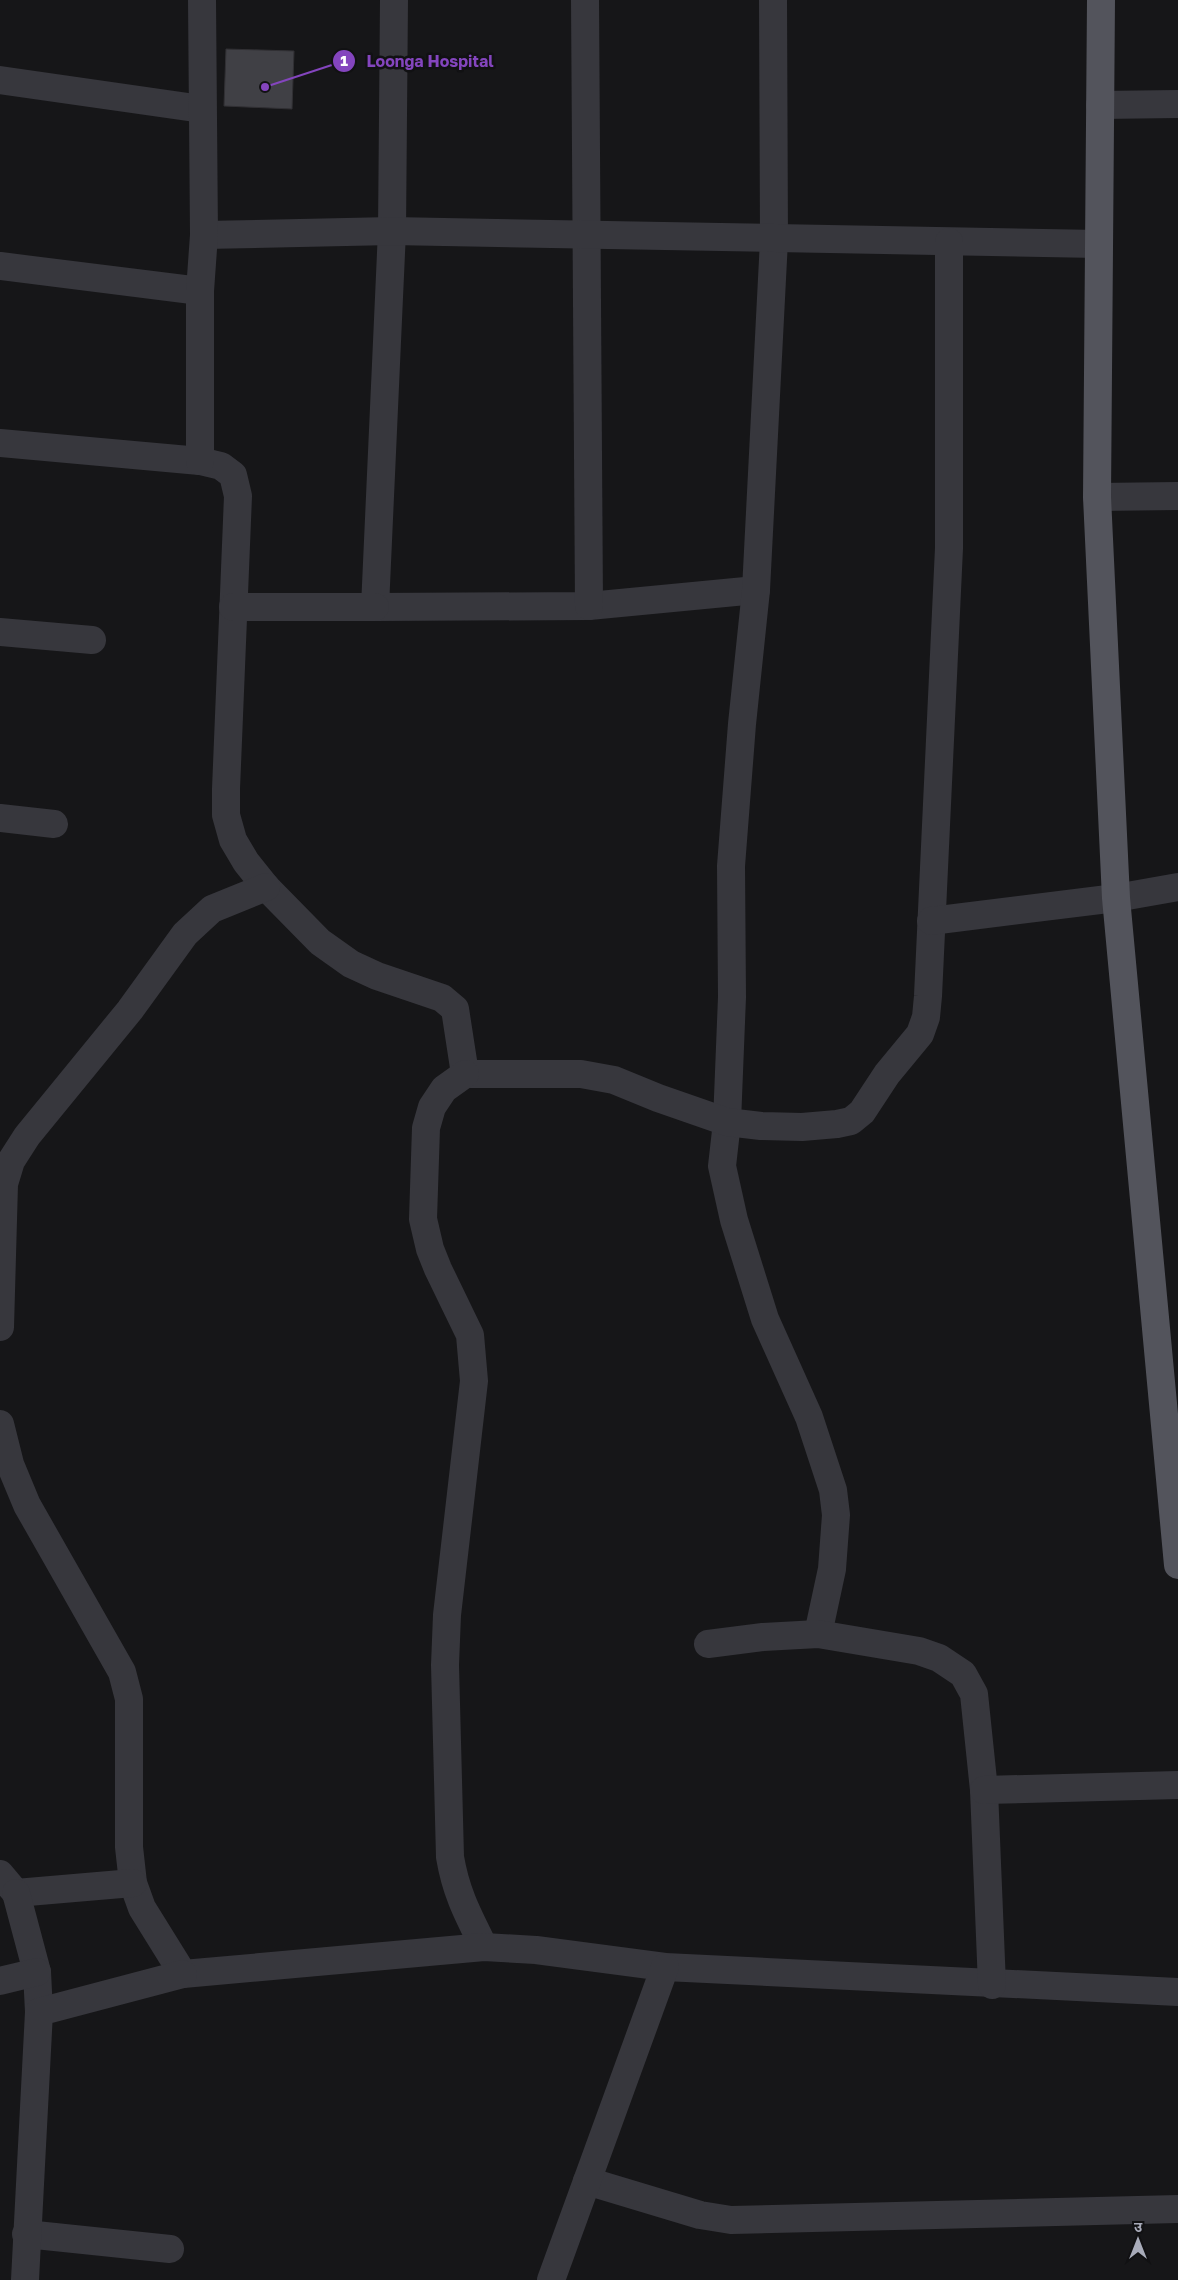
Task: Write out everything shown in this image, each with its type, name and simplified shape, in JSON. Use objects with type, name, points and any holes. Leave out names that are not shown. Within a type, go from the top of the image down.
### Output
[{"type":"main road","points":[[1101,0],[1097,497],[1116,898],[1178,1565]]},
{"type":"street","points":[[200,461],[200,291],[204,235],[202,0]]},
{"type":"street","points":[[375,607],[392,231],[394,0]]},
{"type":"street","points":[[585,0],[589,606]]},
{"type":"street","points":[[773,0],[774,240],[756,590],[742,724],[731,866],[732,997],[727,1122],[722,1166],[734,1220],[765,1319],[809,1417],[834,1490],[836,1515],[832,1569],[818,1634]]},
{"type":"street","points":[[0,80],[202,109]]},
{"type":"street","points":[[1100,105],[1178,104]]},
{"type":"street","points":[[204,235],[392,231],[774,240],[1099,244]]},
{"type":"street","points":[[484,1947],[454,1884],[450,1857],[445,1665],[447,1615],[474,1381],[473,1357],[470,1335],[438,1269],[430,1249],[423,1219],[426,1128],[432,1107],[444,1089],[465,1074],[581,1074],[614,1080],[658,1098],[727,1122],[761,1126],[802,1127],[851,1121],[862,1112],[887,1074],[920,1034],[926,1017],[928,996],[949,548],[948,242]]},
{"type":"street","points":[[0,266],[200,291]]},
{"type":"street","points":[[0,443],[200,461],[221,466],[233,475],[238,496],[226,815],[233,840],[246,862],[266,887],[320,942],[350,964],[377,976],[442,998],[456,1008],[465,1074]]},
{"type":"street","points":[[1097,497],[1178,496]]},
{"type":"street","points":[[233,607],[589,606],[756,590]]},
{"type":"street","points":[[0,632],[92,640]]},
{"type":"street","points":[[0,818],[54,824]]},
{"type":"street","points":[[0,1327],[1,1214],[4,1184],[11,1161],[27,1136],[130,1010],[185,934],[212,909],[266,887]]},
{"type":"street","points":[[931,921],[1116,898],[1178,887]]},
{"type":"street","points":[[0,1424],[10,1464],[26,1505],[122,1672],[129,1699],[129,1847],[133,1883],[142,1908],[184,1974]]},
{"type":"street","points":[[708,1644],[763,1637],[818,1634],[919,1651],[939,1658],[963,1674],[974,1694],[984,1790],[992,1984]]},
{"type":"street","points":[[984,1790],[1178,1785]]},
{"type":"street","points":[[25,2280],[39,2012],[37,1972],[8,1884],[133,1883]]},
{"type":"street","points":[[39,2012],[184,1974],[484,1947],[536,1950],[665,1966],[1178,1992]]},
{"type":"street","points":[[551,2280],[665,1966]]},
{"type":"street","points":[[0,1981],[37,1972]]},
{"type":"street","points":[[587,2181],[700,2215],[730,2220],[1178,2209]]},
{"type":"street","points":[[26,2234],[170,2249]]},
{"type":"building","points":[[226,49],[294,51],[292,109],[224,106]]},
{"type":"place","name":"Loonga Hospital","points":[[265,87]]}]
